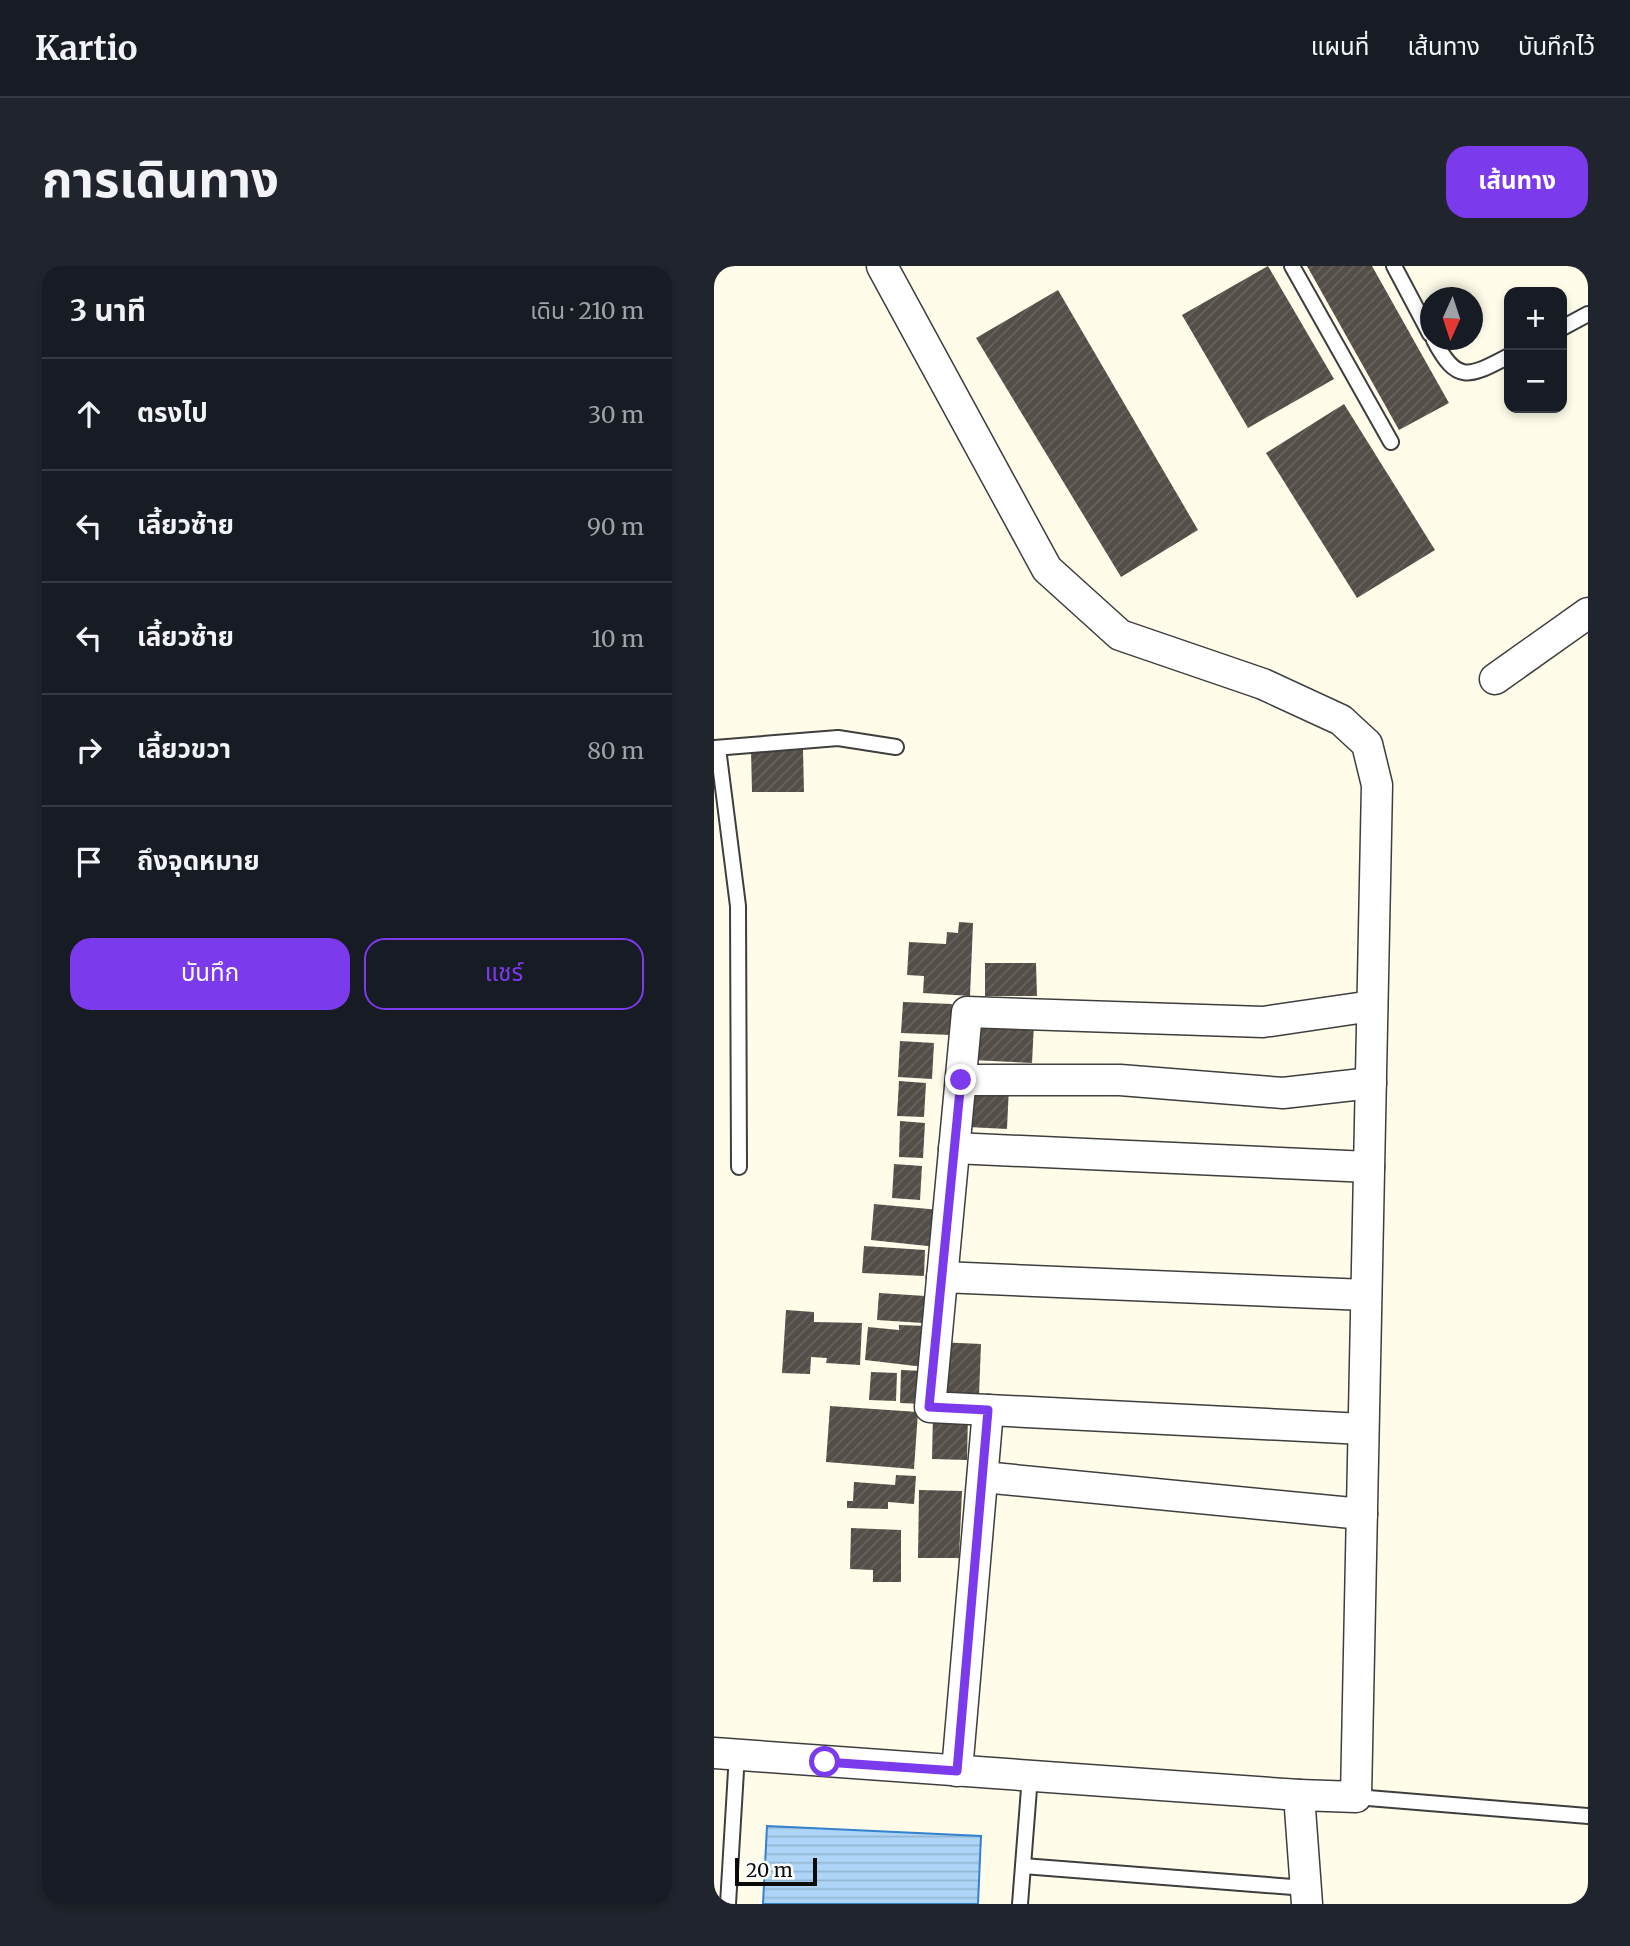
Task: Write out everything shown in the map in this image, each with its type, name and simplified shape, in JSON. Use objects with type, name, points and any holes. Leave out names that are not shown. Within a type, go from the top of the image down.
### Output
[{"type":"street","points":[[725,1753],[1356,1797],[1377,785],[1367,744],[1341,719],[1264,684],[1120,635],[1047,569],[882,266]]},
{"type":"street","points":[[1495,679],[1588,614]]},
{"type":"street","points":[[1363,1429],[929,1407],[967,1012],[1263,1021],[1372,1006]]},
{"type":"street","points":[[961,1080],[1120,1080],[1283,1093],[1371,1083]]},
{"type":"street","points":[[954,1148],[1369,1167]]},
{"type":"street","points":[[942,1277],[1366,1295]]},
{"type":"street","points":[[957,1771],[988,1410]]},
{"type":"street","points":[[983,1477],[1362,1514]]},
{"type":"street","points":[[1299,1795],[1307,1896]]},
{"type":"lane","points":[[1292,266],[1391,442]]},
{"type":"lane","points":[[1394,266],[1420,315]]},
{"type":"lane","points":[[1567,325],[1588,314]]},
{"type":"lane","points":[[1439,350],[1446,362],[1459,373],[1477,373],[1504,359]]},
{"type":"lane","points":[[739,1167],[738,906],[716,748],[838,738],[896,747]]},
{"type":"lane","points":[[725,1753],[728,1904]]},
{"type":"lane","points":[[1020,1904],[1030,1776]]},
{"type":"lane","points":[[1356,1797],[1588,1816]]},
{"type":"lane","points":[[1023,1866],[1307,1896]]},
{"type":"water","points":[[767,1826],[981,1836],[978,1904],[763,1904]]},
{"type":"building","points":[[1268,266],[1334,379],[1248,428],[1182,315]]},
{"type":"building","points":[[1307,266],[1372,266],[1449,403],[1399,430]]},
{"type":"building","points":[[1058,290],[1198,530],[1121,577],[976,338]]},
{"type":"building","points":[[1344,404],[1435,550],[1357,598],[1266,453]]},
{"type":"building","points":[[803,749],[804,792],[752,792],[751,750]]},
{"type":"building","points":[[959,922],[973,923],[970,996],[923,993],[924,976],[907,975],[909,942],[946,944],[947,932],[958,933]]},
{"type":"building","points":[[985,963],[1036,963],[1037,996],[985,996]]},
{"type":"building","points":[[903,1002],[952,1004],[951,1035],[901,1033]]},
{"type":"building","points":[[974,1020],[1034,1023],[1032,1063],[972,1060]]},
{"type":"building","points":[[900,1041],[934,1043],[932,1079],[898,1077]]},
{"type":"building","points":[[899,1081],[926,1083],[924,1117],[897,1116]]},
{"type":"building","points":[[970,1084],[1009,1086],[1007,1129],[968,1127]]},
{"type":"building","points":[[900,1121],[925,1123],[923,1158],[899,1157]]},
{"type":"building","points":[[894,1164],[922,1166],[920,1200],[892,1198]]},
{"type":"building","points":[[874,1204],[940,1210],[937,1247],[871,1240]]},
{"type":"building","points":[[864,1246],[925,1250],[924,1276],[862,1273]]},
{"type":"building","points":[[879,1293],[925,1296],[923,1323],[877,1320]]},
{"type":"building","points":[[786,1310],[814,1312],[814,1322],[862,1323],[860,1365],[826,1363],[827,1358],[811,1357],[810,1374],[782,1373]]},
{"type":"building","points":[[899,1325],[927,1326],[924,1367],[865,1360],[868,1327],[899,1330]]},
{"type":"building","points":[[937,1342],[981,1344],[979,1396],[935,1394]]},
{"type":"building","points":[[901,1370],[925,1371],[923,1404],[900,1403]]},
{"type":"building","points":[[871,1372],[897,1373],[896,1401],[869,1400]]},
{"type":"building","points":[[830,1406],[918,1412],[914,1469],[826,1462]]},
{"type":"building","points":[[933,1413],[968,1415],[967,1460],[932,1459]]},
{"type":"building","points":[[896,1475],[916,1476],[914,1504],[888,1502],[888,1509],[847,1508],[847,1501],[853,1501],[854,1482],[895,1485]]},
{"type":"building","points":[[919,1490],[962,1491],[959,1558],[918,1558]]},
{"type":"building","points":[[851,1528],[901,1530],[901,1582],[873,1582],[873,1570],[850,1569]]},
{"type":"route","points":[[825,1762],[957,1771],[988,1410],[929,1407],[961,1080]]}]
